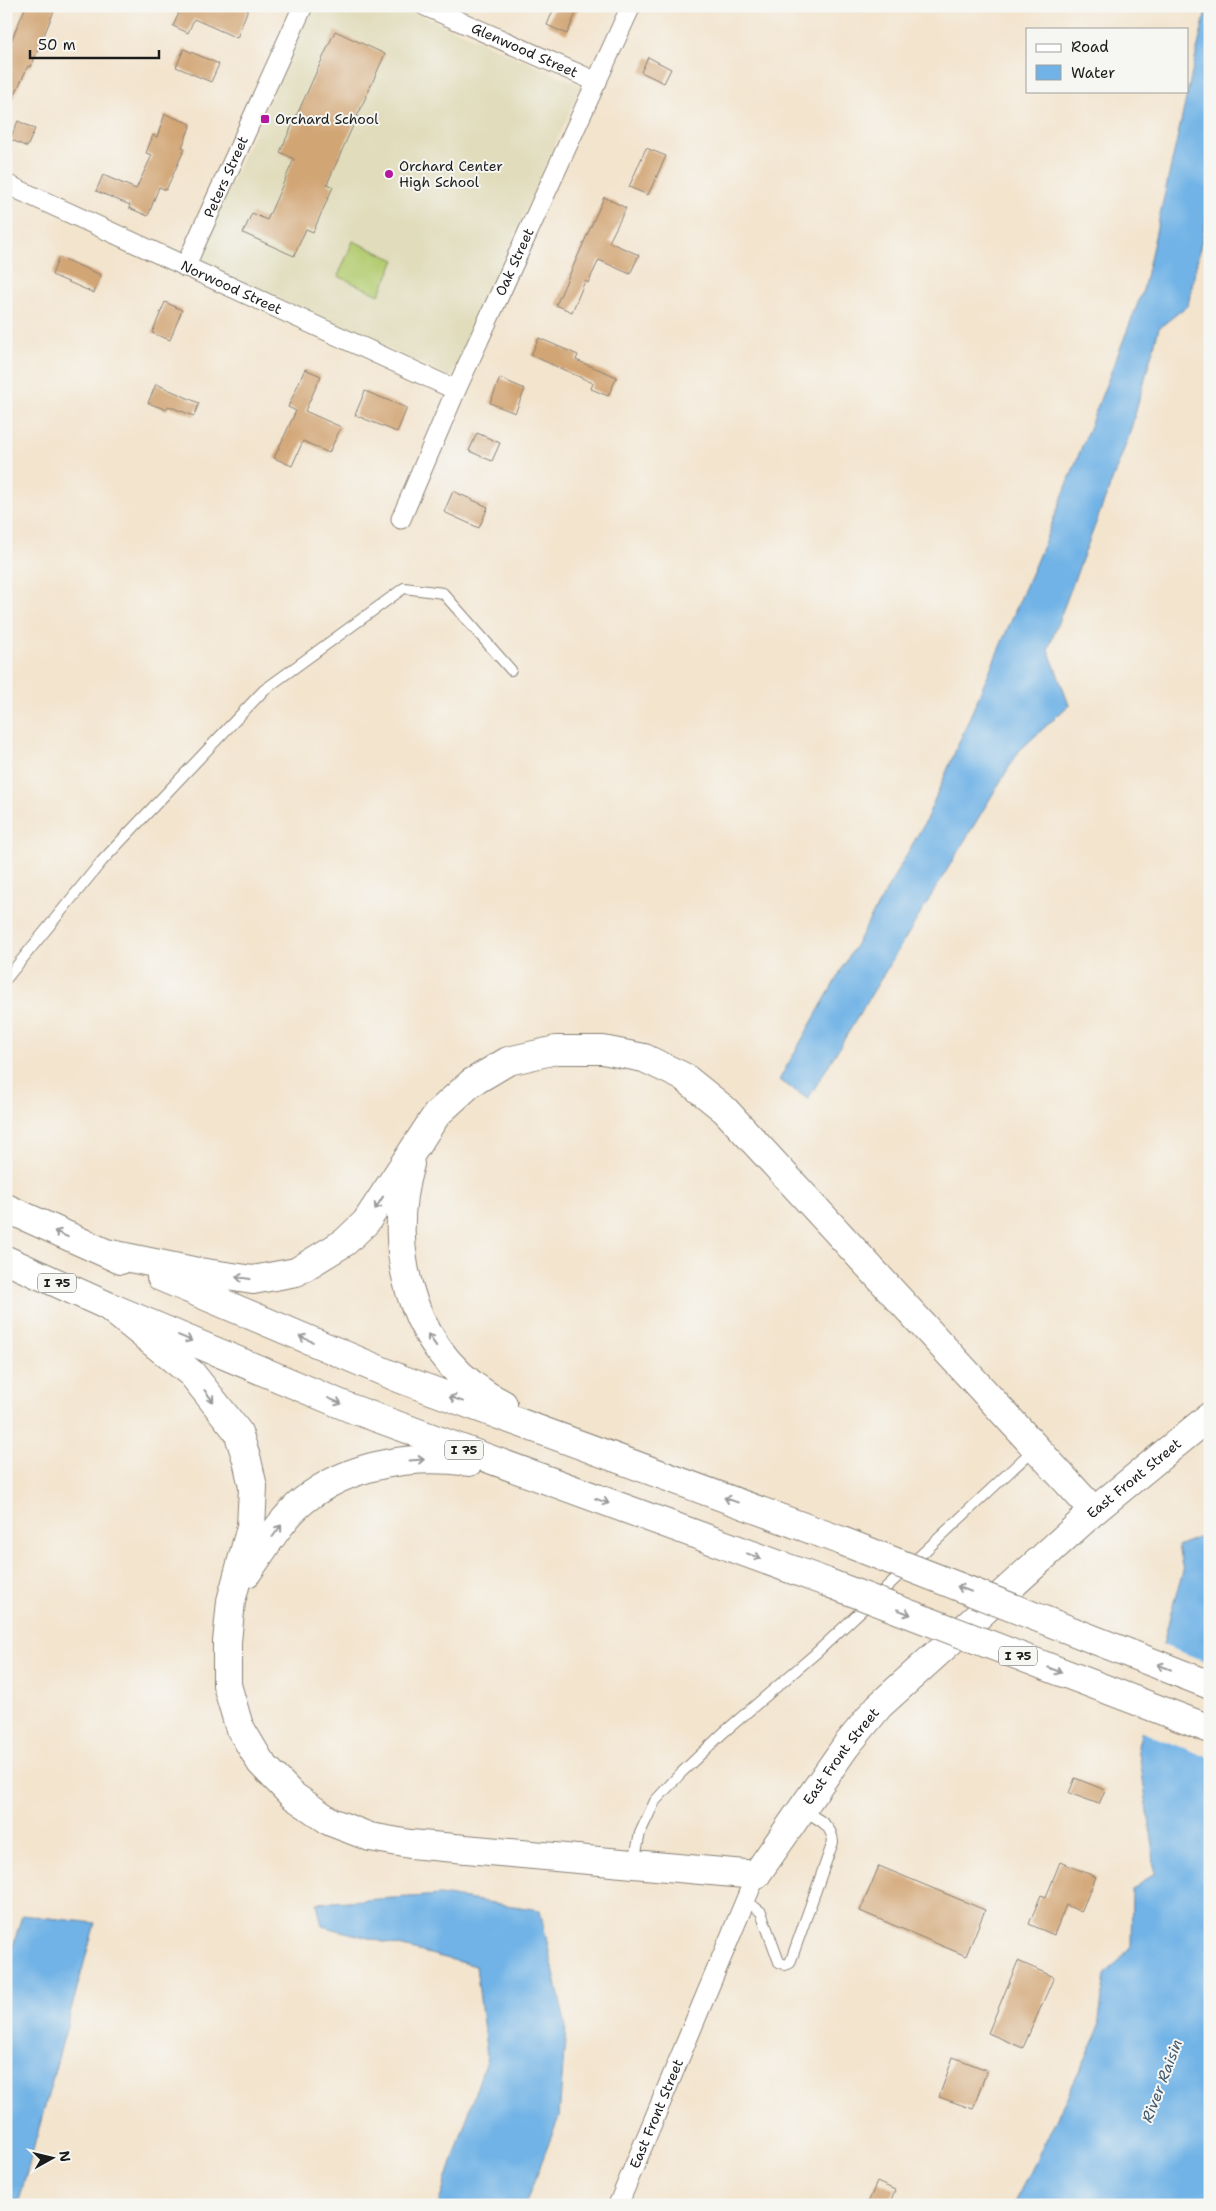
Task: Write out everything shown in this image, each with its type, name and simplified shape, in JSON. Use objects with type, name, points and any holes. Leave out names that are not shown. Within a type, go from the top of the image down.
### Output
[{"type":"main road","points":[[106,1253],[193,1272],[253,1280],[296,1272],[345,1242],[366,1222],[437,1114],[471,1083],[508,1061],[556,1050],[603,1050],[644,1058],[684,1077],[725,1110],[1037,1446],[1094,1511]]},
{"type":"main road","points":[[415,1148],[404,1184],[400,1231],[409,1291],[427,1333],[442,1354],[473,1385],[494,1400],[601,1452]]},
{"type":"main road","points":[[6,1208],[401,1380],[842,1542],[1210,1685]]},
{"type":"main road","name":"I 75","points":[[6,1260],[108,1306],[350,1408],[826,1582],[1210,1729]]},
{"type":"main road","points":[[108,1306],[192,1374],[238,1432],[247,1460],[252,1487],[251,1527],[232,1601],[226,1642],[227,1685],[239,1726],[261,1763],[292,1795],[331,1822],[370,1837],[410,1844],[756,1875]]},
{"type":"main road","name":"East Front Street","points":[[756,1875],[846,1746],[879,1706],[1094,1511],[1210,1416]]},
{"type":"main road","points":[[232,1601],[246,1575],[278,1528],[302,1502],[323,1487],[348,1475],[401,1461],[450,1459],[470,1462],[563,1487]]},
{"type":"street","name":"Peters Street","points":[[185,266],[303,6]]},
{"type":"street","name":"Glenwood Street","points":[[425,6],[596,82]]},
{"type":"street","name":"Oak Street","points":[[401,519],[456,390],[631,6]]},
{"type":"street","name":"Norwood Street","points":[[6,184],[456,390]]},
{"type":"street","name":"East Front Street","points":[[618,2205],[756,1875]]},
{"type":"lane","points":[[6,979],[102,861],[264,690],[404,588],[443,593],[511,670]]},
{"type":"lane","points":[[633,1863],[640,1833],[655,1802],[681,1773],[723,1733],[815,1654],[1037,1446]]},
{"type":"lane","points":[[745,1900],[761,1912],[779,1962],[785,1965],[790,1963],[833,1842],[833,1834],[827,1826],[801,1809]]},
{"type":"shaded area","name":"Orchard Center High School","points":[[313,6],[401,6],[581,86],[451,377],[195,261]]},
{"type":"green space","points":[[353,241],[395,260],[379,295],[338,276]]},
{"type":"water","points":[[1207,6],[1210,6],[1210,200],[1188,305],[1159,328],[1129,436],[1048,649],[1069,705],[1019,751],[808,1099],[779,1080],[925,822],[1045,541],[1143,290]]},
{"type":"water","name":"River Raisin","points":[[1210,1532],[1210,2205],[1014,2205],[1097,2035],[1105,1975],[1131,1946],[1132,1890],[1154,1874],[1153,1846],[1138,1746],[1183,1571],[1178,1546]]},
{"type":"water","points":[[440,1895],[540,1910],[566,2027],[559,2117],[525,2205],[438,2205],[487,2057],[476,1966],[322,1926],[317,1903]]},
{"type":"water","points":[[22,1915],[95,1923],[18,2205],[6,2205],[6,1971]]},
{"type":"pier","points":[[1160,1644],[1210,1663],[1210,1758],[1139,1731]]},
{"type":"building","points":[[26,6],[56,6],[31,67],[28,66],[6,114],[6,53]]},
{"type":"building","points":[[164,6],[249,6],[237,38],[194,19],[188,33],[173,26],[179,13]]},
{"type":"building","points":[[555,6],[579,6],[567,34],[547,25]]},
{"type":"building","points":[[335,31],[385,54],[327,184],[333,187],[313,232],[306,229],[294,256],[243,233],[252,213],[267,220],[294,159],[280,152]]},
{"type":"building","points":[[184,49],[219,64],[211,82],[176,67]]},
{"type":"building","points":[[648,57],[671,69],[664,83],[641,72]]},
{"type":"building","points":[[165,114],[191,124],[182,147],[185,148],[166,190],[159,187],[148,216],[129,208],[130,205],[96,191],[103,175],[136,189],[152,155],[146,153],[153,135],[157,137]]},
{"type":"building","points":[[18,121],[35,129],[27,147],[10,139]]},
{"type":"building","points":[[646,148],[666,156],[648,195],[629,187]]},
{"type":"building","points":[[604,197],[626,208],[609,242],[639,255],[630,274],[599,260],[588,283],[585,281],[572,312],[556,305]]},
{"type":"building","points":[[59,257],[101,275],[94,293],[52,275]]},
{"type":"building","points":[[165,302],[182,310],[170,340],[152,333]]},
{"type":"building","points":[[539,338],[578,355],[576,360],[617,377],[608,396],[591,389],[593,383],[531,355]]},
{"type":"building","points":[[305,369],[321,376],[305,411],[341,427],[329,453],[303,441],[292,466],[274,458],[296,411],[288,407]]},
{"type":"building","points":[[500,378],[525,389],[515,413],[490,403]]},
{"type":"building","points":[[156,384],[199,403],[194,416],[168,406],[167,410],[148,403]]},
{"type":"building","points":[[365,391],[407,408],[397,432],[355,415]]},
{"type":"building","points":[[477,433],[500,443],[492,461],[469,451]]},
{"type":"building","points":[[453,491],[488,507],[479,528],[444,512]]},
{"type":"building","points":[[1075,1778],[1105,1790],[1099,1804],[1069,1793]]},
{"type":"building","points":[[1060,1862],[1096,1877],[1081,1912],[1066,1905],[1054,1935],[1029,1924],[1041,1895],[1046,1897]]},
{"type":"building","points":[[879,1866],[985,1910],[966,1956],[860,1911]]},
{"type":"building","points":[[1018,1961],[1054,1977],[1023,2048],[988,2033]]},
{"type":"building","points":[[953,2057],[987,2070],[973,2109],[939,2097]]},
{"type":"building","points":[[877,2182],[895,2190],[889,2205],[867,2205]]},
{"type":"place","name":"Orchard School","points":[[265,119]]},
{"type":"place","name":"Orchard Center High School","points":[[389,174]]}]
